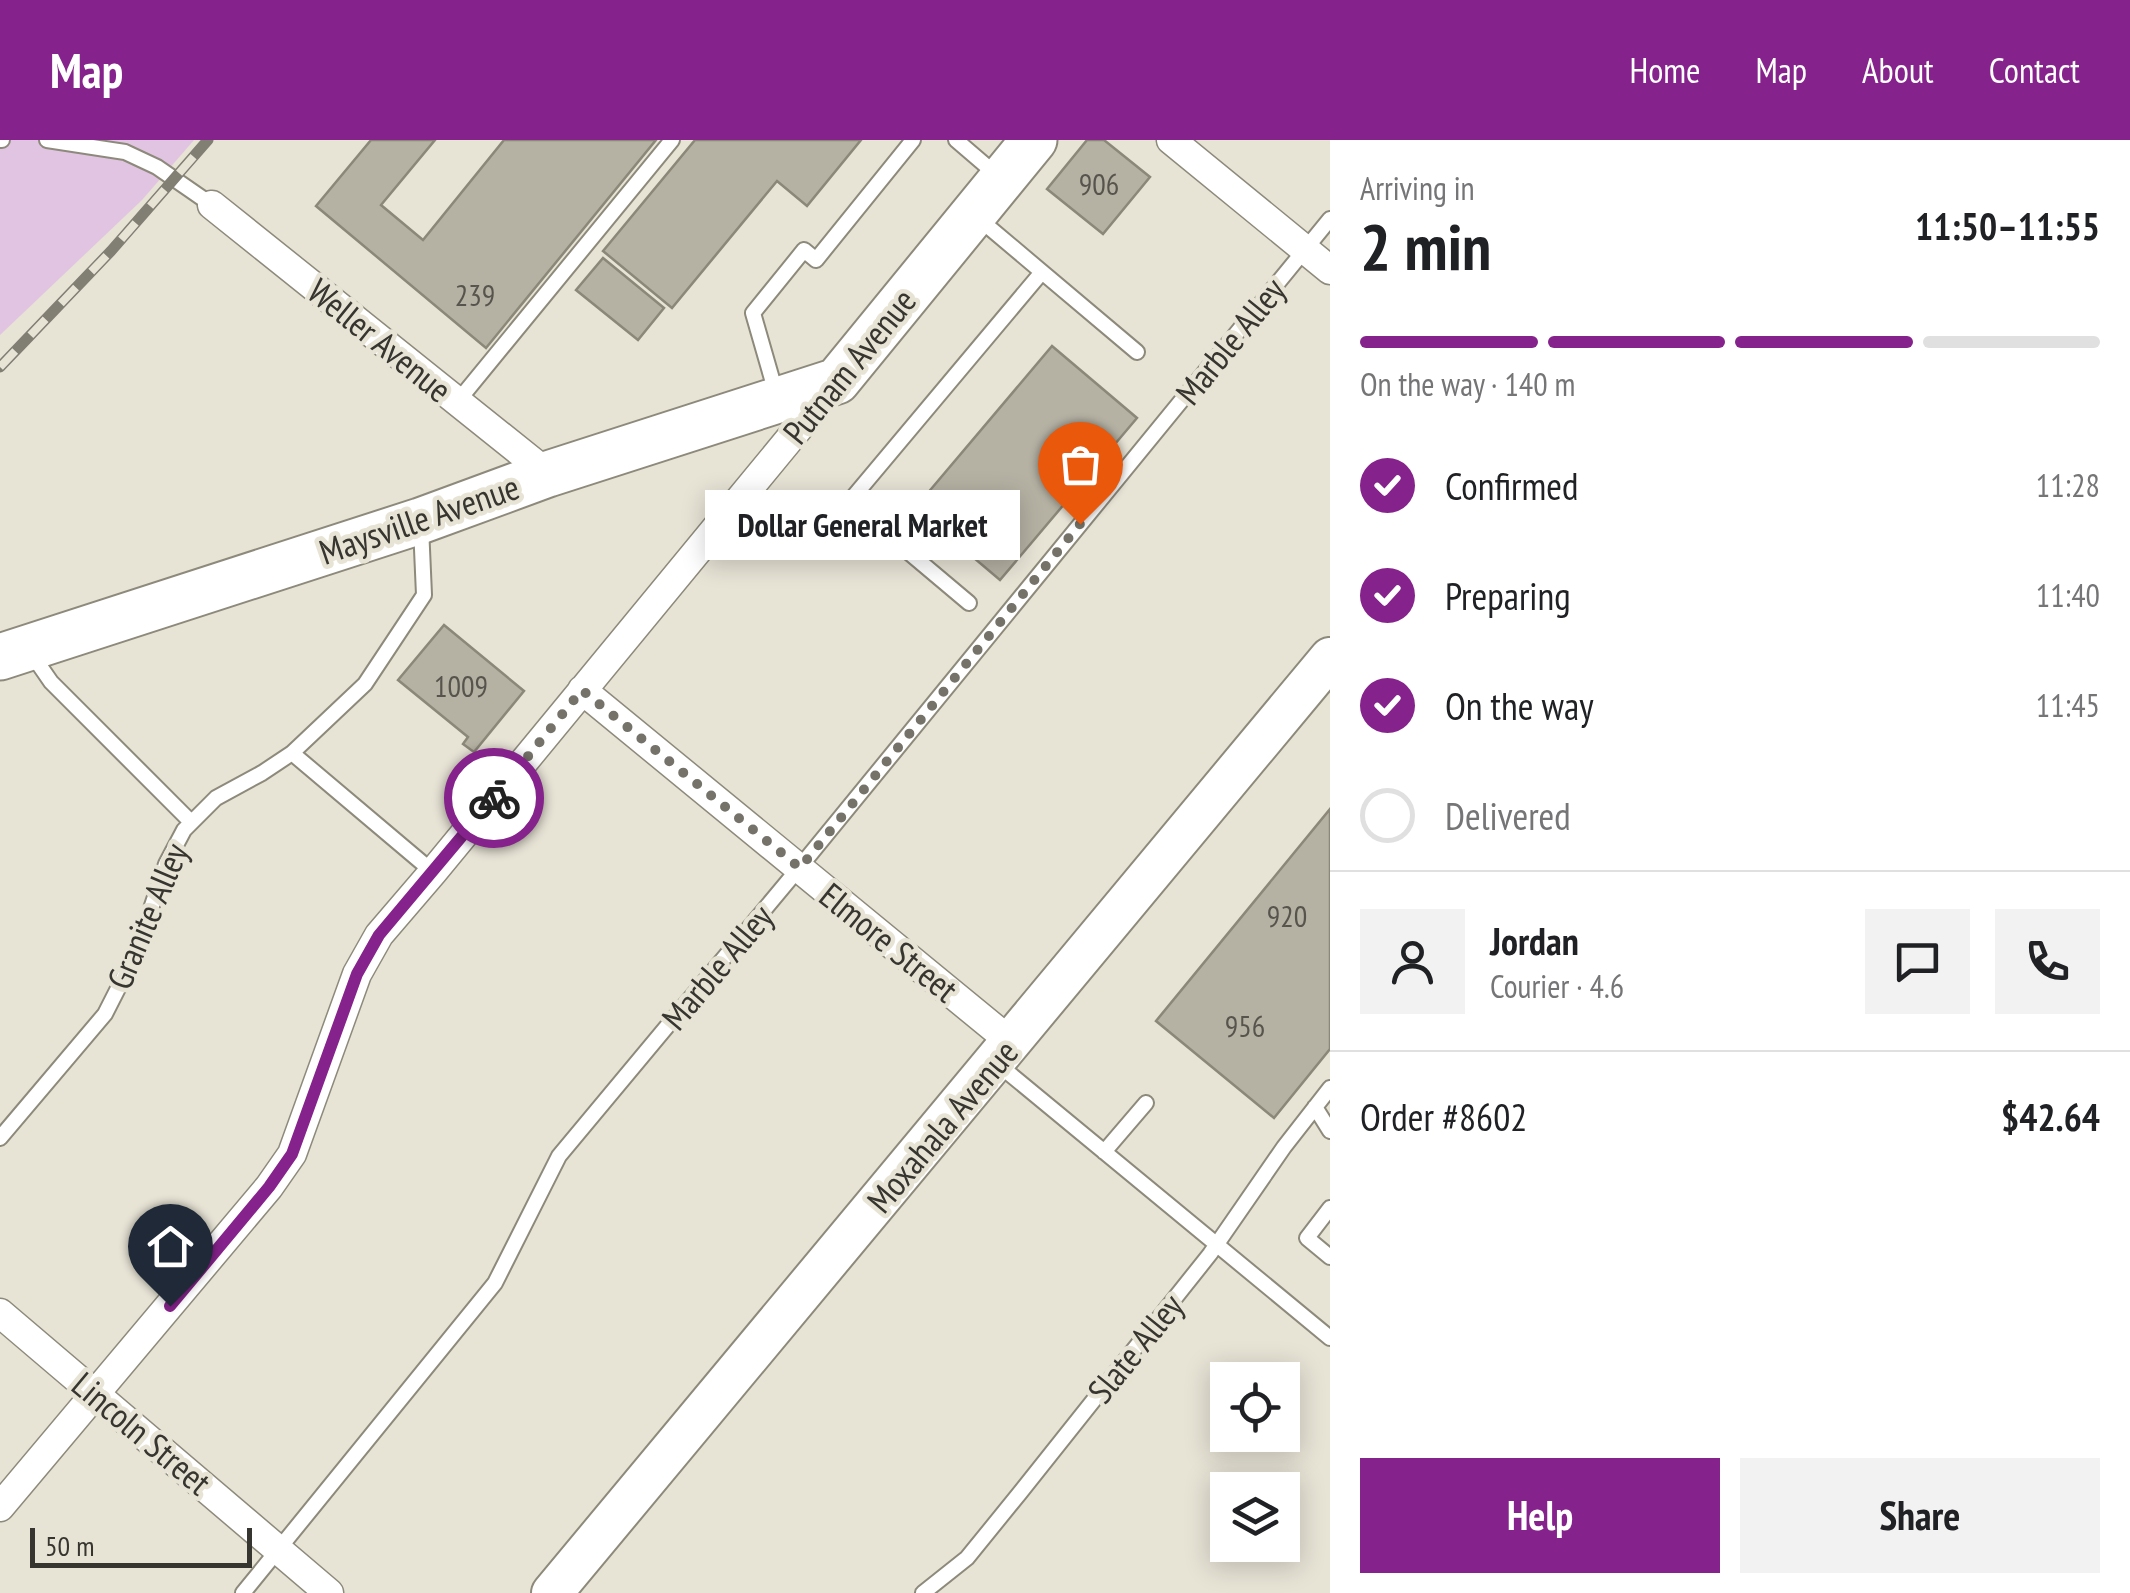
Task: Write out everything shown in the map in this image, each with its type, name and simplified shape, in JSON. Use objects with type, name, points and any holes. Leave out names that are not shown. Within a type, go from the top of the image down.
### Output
[{"type":"main road","name":"Putnam Avenue","points":[[838,381],[1034,140]]},
{"type":"main road","name":"Maysville Avenue","points":[[14,653],[838,381]]},
{"type":"street","points":[[1171,140],[1330,270]]},
{"type":"street","name":"Weller Avenue","points":[[212,205],[548,474]]},
{"type":"street","name":"Putnam Avenue","points":[[0,1507],[269,1187],[292,1154],[357,974],[379,935],[838,381]]},
{"type":"street","name":"Moxahala Avenue","points":[[552,1593],[1330,658]]},
{"type":"street","name":"Elmore Street","points":[[582,690],[800,868],[1004,1052]]},
{"type":"street","name":"Lincoln Street","points":[[0,1313],[330,1593]]},
{"type":"lane","points":[[47,140],[125,152],[157,167],[212,205]]},
{"type":"lane","points":[[458,402],[672,140]]},
{"type":"lane","points":[[778,400],[752,313],[804,250],[816,260],[912,140]]},
{"type":"lane","points":[[956,140],[1002,179]]},
{"type":"lane","points":[[974,214],[1137,352]]},
{"type":"lane","name":"Marble Alley","points":[[243,1593],[495,1283],[559,1156],[800,868],[1330,219]]},
{"type":"lane","points":[[970,604],[850,502],[1042,272]]},
{"type":"lane","name":"Granite Alley","points":[[0,1138],[105,1014],[136,953],[166,864],[184,830],[216,798],[292,753],[365,684],[424,596],[420,521]]},
{"type":"lane","points":[[14,653],[51,682],[192,822]]},
{"type":"lane","points":[[292,753],[434,872]]},
{"type":"lane","points":[[1004,1052],[1104,1152],[1330,1338]]},
{"type":"lane","name":"Slate Alley","points":[[923,1593],[967,1558],[1216,1244],[1330,1088]]},
{"type":"lane","points":[[1104,1152],[1146,1103]]},
{"type":"lane","points":[[1314,1107],[1330,1131]]},
{"type":"lane","points":[[1330,1208],[1307,1238],[1330,1257]]},
{"type":"shaded area","points":[[0,140],[194,140],[142,200],[0,335]]},
{"type":"building","points":[[371,140],[435,140],[381,205],[423,240],[504,140],[656,140],[486,348],[316,206]]},
{"type":"building","points":[[695,140],[861,140],[807,206],[777,181],[672,308],[603,251]]},
{"type":"building","points":[[1087,140],[1104,140],[1150,177],[1103,234],[1047,189]]},
{"type":"building","points":[[603,258],[664,308],[638,340],[576,290]]},
{"type":"building","points":[[1052,346],[1137,418],[1000,580],[915,508]]},
{"type":"building","points":[[444,625],[524,691],[474,752],[463,744],[468,737],[398,680]]},
{"type":"building","points":[[1330,809],[1330,1049],[1274,1118],[1156,1021]]},
{"type":"railway","points":[[0,367],[111,251],[208,140]]},
{"type":"way so far","points":[[494,798],[582,690],[800,868],[1080,524]]},
{"type":"place","name":"Dollar General Market","points":[[1080,524]]},
{"type":"route","points":[[170,1306],[292,1154],[357,974],[379,935],[494,798]]}]
